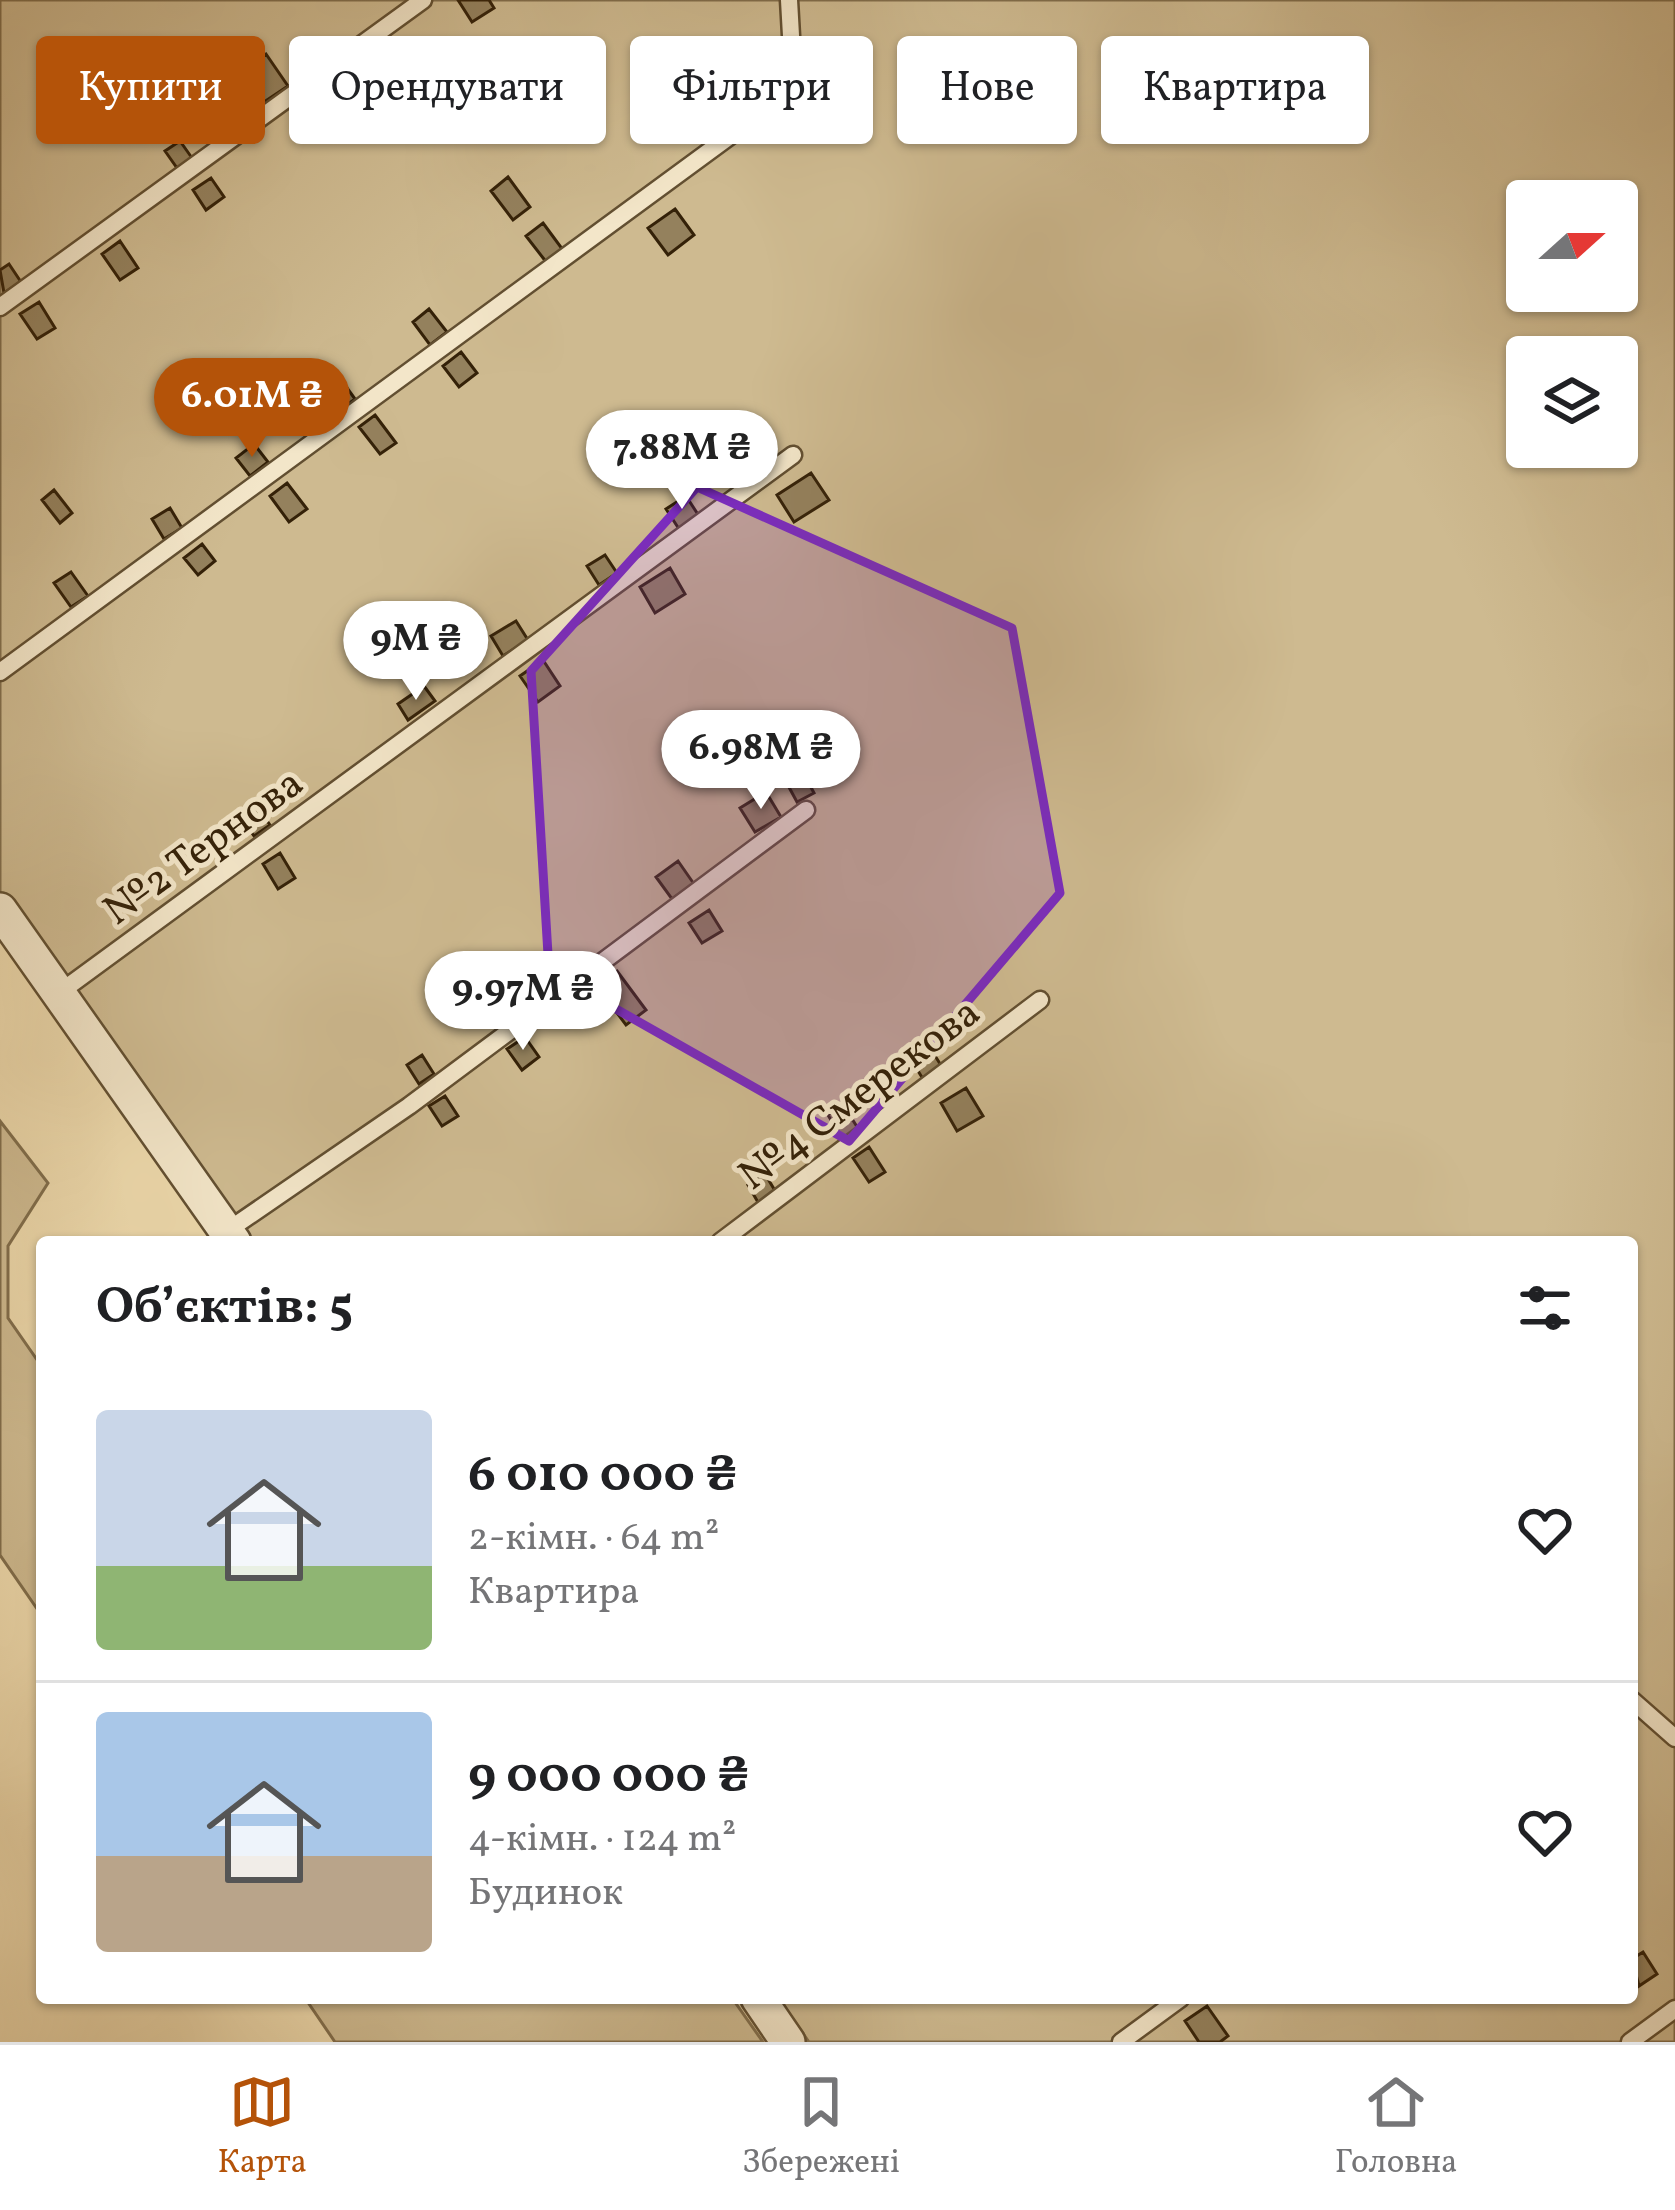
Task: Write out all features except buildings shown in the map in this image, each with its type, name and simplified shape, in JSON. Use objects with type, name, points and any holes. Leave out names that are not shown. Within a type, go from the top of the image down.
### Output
[{"type":"street","points":[[0,910],[230,1236]]},
{"type":"street","points":[[762,2004],[788,2042]]},
{"type":"lane","points":[[0,307],[424,0]]},
{"type":"lane","points":[[0,672],[794,88],[789,0]]},
{"type":"lane","name":"№2 Тернова","points":[[59,993],[793,455]]},
{"type":"lane","points":[[232,1236],[806,810]]},
{"type":"lane","name":"№4 Смерекова","points":[[728,1236],[1040,1000]]},
{"type":"lane","points":[[1638,1705],[1675,1738]]},
{"type":"lane","points":[[1121,2042],[1173,2004]]},
{"type":"lane","points":[[1630,2042],[1675,2009]]},
{"type":"highlighted area","points":[[697,487],[1012,628],[1060,893],[849,1141],[549,971],[531,671]]},
{"type":"shaded area","points":[[0,0],[1675,0],[1675,2042],[809,2042],[782,2004],[1638,2004],[1638,1236],[242,1236],[0,893]]},
{"type":"shaded area","points":[[0,1121],[48,1183],[8,1246],[8,1318],[36,1358],[36,1607],[0,1555]]},
{"type":"shaded area","points":[[309,2004],[736,2004],[763,2042],[335,2042]]}]
